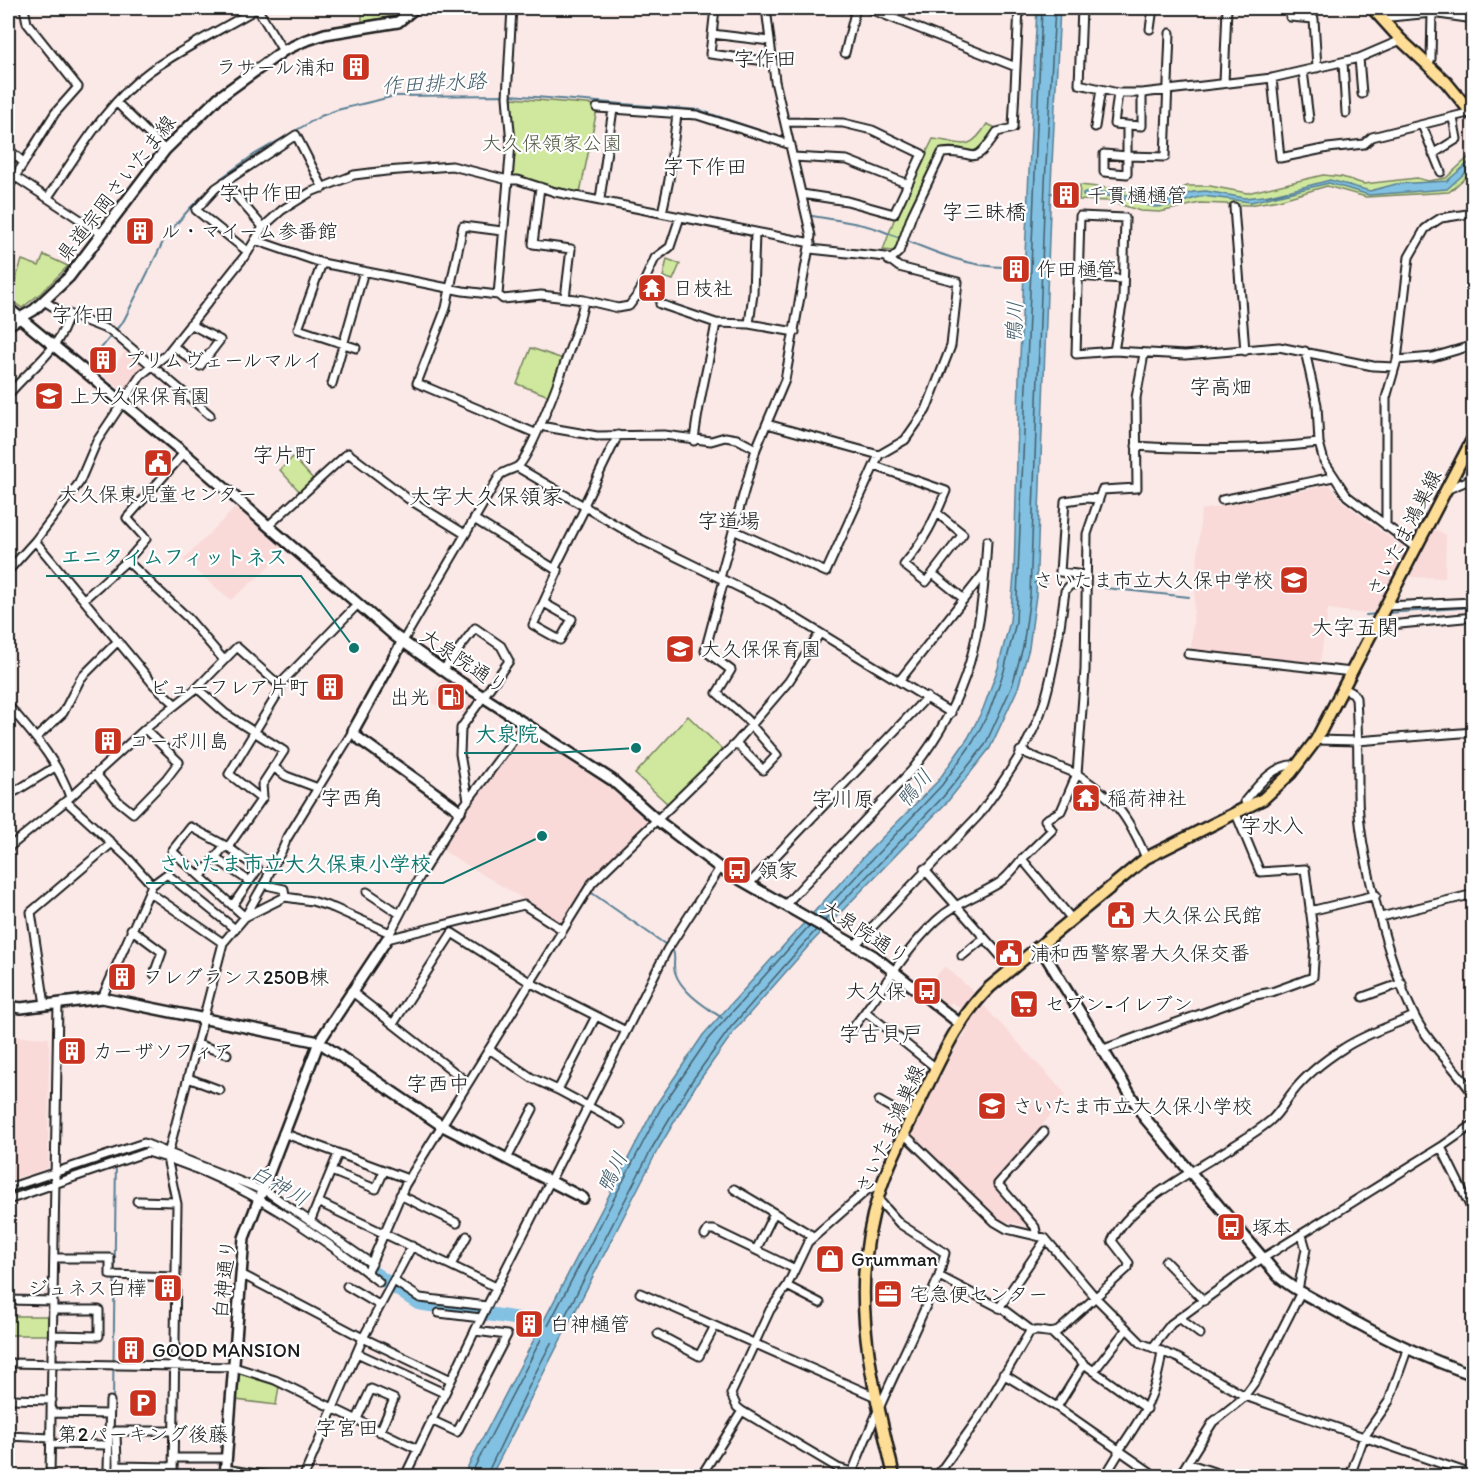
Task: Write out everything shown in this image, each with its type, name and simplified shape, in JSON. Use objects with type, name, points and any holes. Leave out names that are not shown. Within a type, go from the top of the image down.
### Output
[{"type":"main road","points":[[1372,8],[1473,113]]},
{"type":"main road","name":"さいたま鴻巣線","points":[[894,1476],[867,1356],[862,1309],[866,1251],[882,1184],[911,1119],[959,1023],[979,998],[1011,968],[1146,858],[1248,808],[1276,788],[1299,765],[1316,740],[1352,672],[1473,436]]},
{"type":"street","points":[[8,188],[55,113],[78,87],[27,23],[24,8]]},
{"type":"street","points":[[48,196],[117,103],[150,72],[258,8],[283,51]]},
{"type":"street","name":"県道宗岡さいたま線","points":[[8,325],[44,301],[80,264],[165,150],[210,104],[283,51],[318,36],[398,22],[415,8]]},
{"type":"street","points":[[498,295],[511,143],[508,96],[512,8]]},
{"type":"street","points":[[715,8],[711,54],[772,62]]},
{"type":"street","points":[[735,743],[763,770],[777,755],[746,719],[717,693],[731,670],[705,651],[733,530],[756,449],[785,380],[811,230],[784,122],[772,62],[766,8]]},
{"type":"street","points":[[845,53],[856,8]]},
{"type":"street","points":[[867,8],[1016,67]]},
{"type":"street","points":[[890,261],[899,252],[912,215],[942,153],[972,156],[980,154],[986,151],[998,132],[1013,128],[1019,8]]},
{"type":"street","points":[[1082,8],[1079,84],[1118,93],[1142,93],[1272,78],[1359,58],[1401,40]]},
{"type":"street","points":[[1150,29],[1154,8]]},
{"type":"street","points":[[1224,83],[1227,8]]},
{"type":"street","points":[[1291,8],[1290,17],[1314,19],[1317,68]]},
{"type":"street","points":[[1427,65],[1431,59],[1432,10]]},
{"type":"street","points":[[1380,18],[1432,10],[1473,19]]},
{"type":"street","points":[[1127,125],[1127,156],[1165,157],[1170,33]]},
{"type":"street","points":[[712,34],[770,41]]},
{"type":"street","points":[[1359,58],[1362,93]]},
{"type":"street","points":[[1343,62],[1346,113]]},
{"type":"street","points":[[1303,71],[1309,119]]},
{"type":"street","points":[[1272,78],[1280,158],[1328,148],[1364,144],[1372,137],[1473,113]]},
{"type":"street","points":[[1095,127],[1101,89]]},
{"type":"street","points":[[1118,93],[1114,124],[1142,126],[1142,93]]},
{"type":"street","points":[[117,103],[165,150]]},
{"type":"street","points":[[597,108],[697,115],[791,145]]},
{"type":"street","points":[[600,199],[613,109]]},
{"type":"street","points":[[662,213],[669,180],[677,114]]},
{"type":"street","points":[[1433,153],[1457,139],[1453,118]]},
{"type":"street","points":[[784,122],[843,123],[872,130],[922,154],[894,214],[847,201],[802,194]]},
{"type":"street","points":[[1422,125],[1441,172]]},
{"type":"street","points":[[248,252],[196,210],[224,182],[296,135],[322,188]]},
{"type":"street","points":[[8,149],[23,162]]},
{"type":"street","points":[[794,157],[847,160],[908,184]]},
{"type":"street","points":[[8,571],[35,541],[79,483],[87,459],[150,366],[173,346],[248,252],[263,227],[282,210],[322,188],[354,175],[440,166],[452,166],[508,180],[518,180],[540,187],[810,246],[886,257],[899,267],[958,282],[951,346],[926,410],[905,440],[879,455],[826,572],[733,530]]},
{"type":"street","points":[[14,176],[48,196],[102,234]]},
{"type":"street","points":[[224,182],[263,227]]},
{"type":"street","points":[[540,187],[533,244],[571,249],[565,298]]},
{"type":"street","points":[[1234,207],[1245,351]]},
{"type":"street","points":[[1386,526],[1386,398],[1396,363],[1408,257],[1425,229],[1433,223],[1441,218],[1473,213]]},
{"type":"street","points":[[1114,351],[1123,299],[1125,218],[1080,216],[1076,354],[1114,351],[1185,355],[1279,347],[1344,361],[1396,363],[1433,357],[1473,345]]},
{"type":"street","points":[[255,240],[322,263],[498,295],[503,298],[541,295],[584,300],[618,308],[629,306],[639,293],[655,258],[670,247],[680,217]]},
{"type":"street","points":[[502,231],[463,226],[452,287],[417,383],[535,433]]},
{"type":"street","points":[[749,324],[753,294],[755,233]]},
{"type":"street","points":[[322,263],[298,329],[356,348]]},
{"type":"street","points":[[332,384],[364,271]]},
{"type":"street","points":[[1078,276],[1124,279]]},
{"type":"street","points":[[173,1476],[176,1202],[168,1155],[223,943],[245,917],[283,851],[286,840],[353,731],[500,475],[517,467],[540,426],[558,385],[584,300]]},
{"type":"street","points":[[44,301],[69,315],[114,334],[210,415]]},
{"type":"street","points":[[660,304],[716,323],[749,324],[795,332]]},
{"type":"street","name":"大泉院通り","points":[[8,308],[124,402],[403,641],[482,696],[612,780],[657,820],[720,868],[851,941],[894,970],[959,1023]]},
{"type":"street","points":[[8,395],[43,362],[66,328],[69,315]]},
{"type":"street","points":[[694,441],[698,402],[706,377],[716,323]]},
{"type":"street","points":[[173,346],[200,366],[220,340],[190,324]]},
{"type":"street","points":[[1305,351],[1317,405],[1319,443],[1324,461],[1333,477],[1355,504],[1416,548]]},
{"type":"street","points":[[847,1035],[866,1012],[894,970],[934,924],[958,904],[1001,882],[1052,830],[1045,820],[1061,811],[1077,774],[1085,670],[1087,534],[1102,490],[1137,488],[1136,398],[1144,354]]},
{"type":"street","points":[[767,424],[879,455]]},
{"type":"street","points":[[540,426],[575,434],[664,435],[694,441],[711,441],[726,437],[737,439],[756,449]]},
{"type":"street","points":[[544,603],[572,619],[560,640],[533,625],[557,575],[555,568],[618,435]]},
{"type":"street","points":[[1136,447],[1208,450],[1319,443]]},
{"type":"street","points":[[84,599],[127,561],[146,539],[127,518],[184,453]]},
{"type":"street","points":[[268,526],[348,453],[407,498],[465,534]]},
{"type":"street","points":[[875,466],[946,491],[926,538],[903,565],[926,582],[963,534],[937,513]]},
{"type":"street","points":[[517,467],[640,539],[771,603],[951,713]]},
{"type":"street","points":[[1221,500],[1333,477]]},
{"type":"street","points":[[1446,490],[1473,478]]},
{"type":"street","points":[[1086,575],[1060,572],[1065,501],[1085,498],[1099,500]]},
{"type":"street","points":[[474,519],[555,568]]},
{"type":"street","points":[[35,541],[154,685],[175,704]]},
{"type":"street","points":[[790,907],[912,770],[930,748],[951,713],[964,684],[979,633],[987,541]]},
{"type":"street","points":[[127,561],[188,618],[223,659]]},
{"type":"street","points":[[900,680],[985,572]]},
{"type":"street","points":[[933,574],[964,599]]},
{"type":"street","points":[[851,941],[979,815],[1020,751],[1045,701],[1057,647],[1065,591],[1070,585],[1085,584]]},
{"type":"street","points":[[1473,602],[1382,613],[1389,624],[1473,617]]},
{"type":"street","points":[[279,684],[358,604]]},
{"type":"street","points":[[443,670],[475,628],[501,646],[509,661],[466,718],[460,734],[460,754],[468,800]]},
{"type":"street","points":[[369,1269],[408,1179],[592,884],[735,743],[789,681],[820,633]]},
{"type":"street","points":[[37,737],[63,713],[81,678],[118,641]]},
{"type":"street","points":[[8,848],[68,799],[145,729],[196,688],[237,646],[279,684],[280,690],[229,774],[261,800]]},
{"type":"street","points":[[1188,654],[1352,672]]},
{"type":"street","points":[[196,688],[226,714],[284,751],[262,785],[261,800],[228,847],[222,849],[201,876]]},
{"type":"street","points":[[1343,688],[1356,698],[1360,771],[1358,795],[1366,855],[1381,917],[1402,983],[1414,1016],[1473,1096]]},
{"type":"street","points":[[749,884],[927,697]]},
{"type":"street","points":[[8,705],[37,737],[55,767],[68,799],[112,843],[150,888],[223,943]]},
{"type":"street","points":[[388,936],[460,811],[526,723]]},
{"type":"street","points":[[96,774],[118,801],[133,813],[179,762],[145,729]]},
{"type":"street","points":[[353,731],[358,738],[460,811]]},
{"type":"street","points":[[1316,740],[1357,741],[1473,732]]},
{"type":"street","points":[[1020,751],[1077,774],[1103,792],[1124,812],[1146,858]]},
{"type":"street","points":[[8,780],[16,791],[55,767]]},
{"type":"street","points":[[273,767],[286,776],[318,788]]},
{"type":"street","points":[[1101,1050],[1250,996],[1272,992],[1313,977],[1315,946],[1305,869],[1260,872],[1236,814]]},
{"type":"street","points":[[233,905],[258,869],[228,847],[191,827],[172,851],[245,917]]},
{"type":"street","points":[[45,1005],[31,912],[112,843]]},
{"type":"street","points":[[215,858],[249,881]]},
{"type":"street","points":[[1022,859],[1071,918]]},
{"type":"street","points":[[405,1476],[496,1287],[667,950],[720,868]]},
{"type":"street","points":[[924,869],[958,904],[1011,968]]},
{"type":"street","points":[[102,998],[150,888],[167,874],[235,929]]},
{"type":"street","points":[[266,880],[266,885],[284,889],[285,897]]},
{"type":"street","points":[[367,892],[400,915]]},
{"type":"street","points":[[1381,917],[1473,894]]},
{"type":"street","points":[[1310,911],[1376,895]]},
{"type":"street","points":[[245,917],[285,897],[312,901],[334,908],[388,936],[524,905],[563,930]]},
{"type":"street","points":[[131,929],[162,952],[154,974]]},
{"type":"street","points":[[393,1024],[452,933],[531,983],[626,1031]]},
{"type":"street","name":"白神通り","points":[[225,1473],[244,1238],[319,1042],[388,936]]},
{"type":"street","points":[[963,956],[984,938]]},
{"type":"street","points":[[1037,948],[1045,955],[1144,1117],[1278,1276],[1299,1291],[1407,1350],[1473,1375]]},
{"type":"street","points":[[1363,997],[1402,983]]},
{"type":"street","points":[[351,991],[467,1082]]},
{"type":"street","points":[[8,1006],[21,1008],[102,998],[319,1042],[441,1125],[583,1197]]},
{"type":"street","points":[[50,1476],[58,1004]]},
{"type":"street","points":[[866,1012],[936,1068]]},
{"type":"street","points":[[558,1090],[596,1016]]},
{"type":"street","points":[[939,1276],[999,1308],[1026,1324],[1032,1331],[1052,1333],[1060,1329],[1128,1268],[1130,1263],[1112,1241],[1116,1232],[1154,1197],[1190,1171],[1228,1152],[1268,1122],[1281,1111],[1305,1078],[1346,1047],[1414,1016]]},
{"type":"street","points":[[197,1044],[227,1054]]},
{"type":"street","points":[[489,1049],[532,1078],[621,1124]]},
{"type":"street","points":[[188,1078],[220,1090]]},
{"type":"street","points":[[879,1101],[911,1119]]},
{"type":"street","points":[[507,1159],[533,1109]]},
{"type":"street","points":[[1153,1347],[1168,1327],[1179,1318],[1262,1259],[1441,1147],[1473,1124]]},
{"type":"street","points":[[1037,1236],[1035,1227],[998,1184],[1044,1132]]},
{"type":"street","points":[[283,1133],[408,1179]]},
{"type":"street","points":[[904,1134],[995,1222],[1007,1229],[1046,1239],[1096,1298],[1138,1341],[1162,1351],[1245,1396],[1473,1475]]},
{"type":"street","points":[[8,1188],[144,1143],[260,1194],[310,1222],[369,1269],[379,1281]]},
{"type":"street","points":[[1441,1147],[1473,1214]]},
{"type":"street","points":[[8,1200],[140,1153],[168,1155]]},
{"type":"street","points":[[310,1222],[338,1154]]},
{"type":"street","points":[[331,1171],[376,1189],[384,1170]]},
{"type":"street","points":[[866,1476],[851,1475],[834,1466],[742,1411],[730,1395],[770,1310],[787,1286],[813,1236],[839,1217],[867,1190],[882,1184]]},
{"type":"street","points":[[734,1189],[813,1236]]},
{"type":"street","points":[[260,1194],[369,1269]]},
{"type":"street","points":[[400,1196],[457,1223]]},
{"type":"street","points":[[851,1475],[877,1402],[902,1361],[939,1276],[945,1253],[900,1224],[877,1198]]},
{"type":"street","points":[[137,1201],[176,1202]]},
{"type":"street","points":[[318,1202],[496,1287]]},
{"type":"street","points":[[756,1250],[774,1213]]},
{"type":"street","points":[[705,1235],[708,1230],[714,1230],[795,1269]]},
{"type":"street","points":[[1179,1476],[1213,1422],[1245,1396],[1259,1376],[1299,1291],[1305,1249],[1302,1235]]},
{"type":"street","points":[[451,1265],[467,1236]]},
{"type":"street","points":[[999,1308],[1046,1239]]},
{"type":"street","points":[[304,1476],[363,1338],[412,1246]]},
{"type":"street","points":[[54,1258],[110,1258],[110,1275],[176,1277]]},
{"type":"street","points":[[1165,1262],[1204,1301]]},
{"type":"street","points":[[241,1274],[363,1338],[451,1380]]},
{"type":"street","points":[[392,1284],[420,1298],[484,1312]]},
{"type":"street","points":[[347,1286],[379,1305]]},
{"type":"street","points":[[787,1286],[820,1303]]},
{"type":"street","points":[[640,1293],[754,1343],[877,1402]]},
{"type":"street","points":[[8,1300],[53,1301]]},
{"type":"street","points":[[53,1310],[99,1310],[99,1336],[53,1335]]},
{"type":"street","points":[[439,1313],[484,1312]]},
{"type":"street","points":[[1179,1318],[1200,1334]]},
{"type":"street","points":[[658,1334],[699,1356],[715,1326]]},
{"type":"street","points":[[1094,1371],[1126,1330]]},
{"type":"street","points":[[431,1420],[457,1432],[507,1335],[475,1331]]},
{"type":"street","points":[[937,1476],[982,1413],[1003,1374],[1032,1331]]},
{"type":"street","points":[[1052,1333],[1084,1364],[1147,1408]]},
{"type":"street","points":[[1350,1476],[1364,1437],[1389,1401],[1407,1350]]},
{"type":"street","points":[[1105,1476],[1147,1408],[1157,1384],[1162,1351]]},
{"type":"street","points":[[357,1353],[444,1393]]},
{"type":"street","points":[[8,1363],[234,1367],[275,1380],[332,1410],[417,1449]]},
{"type":"street","points":[[1058,1407],[1084,1364]]},
{"type":"street","points":[[1003,1374],[1058,1407],[1156,1476]]},
{"type":"street","points":[[356,1421],[371,1389],[394,1399],[380,1432]]},
{"type":"street","points":[[8,1399],[52,1400]]},
{"type":"street","points":[[110,1401],[108,1445],[117,1466],[173,1467]]},
{"type":"street","points":[[701,1476],[742,1411]]},
{"type":"street","points":[[51,1413],[109,1414]]},
{"type":"street","points":[[108,1468],[116,1431],[173,1431]]},
{"type":"street","points":[[8,1437],[108,1445]]},
{"type":"street","points":[[173,1458],[226,1458]]},
{"type":"street","points":[[1187,1463],[1226,1476]]},
{"type":"street","points":[[225,1473],[269,1476]]},
{"type":"shaded area","points":[[128,349],[145,366],[125,393],[104,376]]},
{"type":"shaded area","name":"さいたま市立大久保中学校","points":[[1330,485],[1343,502],[1407,551],[1376,611],[1358,613],[1328,609],[1320,663],[1191,650],[1201,510]]},
{"type":"shaded area","points":[[236,507],[283,549],[264,572],[231,600],[183,560]]},
{"type":"shaded area","points":[[1432,528],[1446,535],[1445,578],[1409,577]]},
{"type":"shaded area","points":[[442,679],[475,701],[465,715],[455,708],[450,714],[428,700]]},
{"type":"shaded area","points":[[525,733],[609,787],[647,821],[591,878],[563,923],[442,850],[466,810]]},
{"type":"shaded area","points":[[945,966],[975,993],[961,1009],[952,1002],[948,1006],[926,987]]},
{"type":"shaded area","name":"さいたま市立大久保小学校","points":[[983,1005],[1066,1094],[1030,1142],[993,1180],[1033,1227],[998,1220],[911,1134],[961,1037],[964,1038],[972,1019]]},
{"type":"shaded area","points":[[8,1036],[49,1038],[48,1168],[8,1181]]},
{"type":"green space","points":[[362,9],[394,10],[394,16],[362,22]]},
{"type":"green space","name":"大久保領家公園","points":[[512,98],[598,105],[580,193],[511,176],[514,143]]},
{"type":"green space","points":[[987,124],[996,128],[976,153],[944,149],[938,152],[913,203],[897,247],[893,251],[883,250],[895,217],[933,139],[969,143]]},
{"type":"green space","points":[[1473,153],[1473,171],[1449,192],[1366,197],[1327,186],[1279,200],[1249,205],[1200,203],[1160,212],[1140,211],[1110,201],[1079,200],[1080,185],[1126,190],[1152,197],[1167,196],[1187,186],[1210,186],[1247,193],[1323,175],[1342,177],[1364,184],[1417,178],[1428,181],[1446,178]]},
{"type":"green space","points":[[44,255],[68,266],[22,308],[9,299],[22,260],[39,266]]},
{"type":"green space","points":[[667,259],[680,264],[673,280],[663,277]]},
{"type":"green space","points":[[531,348],[563,359],[549,396],[517,384]]},
{"type":"green space","points":[[293,457],[313,479],[300,492],[280,470]]},
{"type":"green space","points":[[688,716],[723,750],[669,805],[635,774]]},
{"type":"green space","points":[[8,1316],[49,1316],[49,1335],[8,1335]]},
{"type":"green space","points":[[240,1372],[279,1386],[276,1405],[236,1400]]},
{"type":"water","points":[[1037,8],[1060,8],[1051,183],[1036,595],[1029,648],[1018,688],[990,748],[948,801],[812,942],[735,1030],[696,1085],[657,1151],[491,1476],[463,1476],[656,1105],[703,1035],[868,852],[938,781],[968,738],[983,709],[998,668],[1010,621],[1014,575],[1019,377]]},
{"type":"water","points":[[1473,159],[1473,166],[1447,189],[1369,195],[1329,183],[1251,202],[1202,196],[1171,206],[1154,207],[1113,196],[1083,196],[1083,193],[1113,192],[1162,203],[1193,192],[1206,191],[1245,198],[1273,195],[1330,180],[1370,191],[1396,184],[1447,181]]},
{"type":"waterway","name":"作田排水路","points":[[90,362],[124,320],[166,236],[191,207],[224,176],[255,154],[321,116],[337,110],[395,96],[510,95],[699,110],[783,138]]},
{"type":"waterway","points":[[1266,196],[1287,191]]},
{"type":"waterway","points":[[1050,193],[1065,194]]},
{"type":"waterway","name":"作田排水路","points":[[812,216],[872,227],[957,259],[1004,267]]},
{"type":"waterway","name":"作田排水路","points":[[1018,268],[1027,268]]},
{"type":"waterway","points":[[1034,583],[1046,584]]},
{"type":"waterway","points":[[1105,588],[1189,597]]},
{"type":"waterway","points":[[1387,613],[1474,607]]},
{"type":"waterway","points":[[1366,615],[1378,614]]},
{"type":"waterway","points":[[592,893],[672,949],[675,972],[683,986],[722,1018]]},
{"type":"waterway","name":"白神川","points":[[8,1193],[142,1148],[168,1155]]},
{"type":"waterway","points":[[113,1402],[116,1157]]},
{"type":"waterway","name":"白神川","points":[[224,1178],[272,1199],[331,1242]]},
{"type":"waterway","name":"白神川","points":[[356,1261],[418,1303],[519,1319]]},
{"type":"waterway","name":"白神川","points":[[531,1325],[550,1335]]},
{"type":"waterway","points":[[112,1476],[113,1413]]},
{"type":"place","name":"ラサール浦和","points":[[356,67]]},
{"type":"place","name":"千貫樋樋管","points":[[1066,195]]},
{"type":"place","name":"ル・マイーム参番館","points":[[140,231]]},
{"type":"place","name":"作田樋管","points":[[1016,269]]},
{"type":"place","name":"日枝社","points":[[652,288]]},
{"type":"place","name":"プリムヴェールマルイ","points":[[103,360]]},
{"type":"place","name":"上大久保保育園","points":[[49,396]]},
{"type":"place","name":"大久保東児童センター","points":[[158,463]]},
{"type":"place","name":"さいたま市立大久保中学校","points":[[1294,580]]},
{"type":"place","name":"エニタイムフィットネス","points":[[354,648]]},
{"type":"place","name":"大久保保育園","points":[[680,649]]},
{"type":"place","name":"ビューフレア片町","points":[[330,687]]},
{"type":"place","name":"出光","points":[[451,697]]},
{"type":"place","name":"コーポ川島","points":[[108,741]]},
{"type":"place","name":"大泉院","points":[[636,748]]},
{"type":"place","name":"稲荷神社","points":[[1086,798]]},
{"type":"place","name":"さいたま市立大久保東小学校","points":[[542,836]]},
{"type":"place","name":"領家","points":[[737,870]]},
{"type":"place","name":"大久保公民館","points":[[1121,915]]},
{"type":"place","name":"浦和西警察署大久保交番","points":[[1009,953]]},
{"type":"place","name":"フレグランス250B棟","points":[[122,977]]},
{"type":"place","name":"大久保","points":[[927,991]]},
{"type":"place","name":"セブン-イレブン","points":[[1024,1004]]},
{"type":"place","name":"カーザソフィア","points":[[72,1051]]},
{"type":"place","name":"さいたま市立大久保小学校","points":[[992,1106]]},
{"type":"place","name":"塚本","points":[[1231,1227]]},
{"type":"place","name":"Grumman","points":[[830,1259]]},
{"type":"place","name":"ジュネス白樺","points":[[168,1288]]},
{"type":"place","name":"宅急便センター","points":[[888,1294]]},
{"type":"place","name":"白神樋管","points":[[529,1324]]},
{"type":"place","name":"GOOD MANSION","points":[[131,1350]]},
{"type":"place","name":"第2パーキング後藤","points":[[143,1403]]},
{"type":"district","name":"字作田","points":[[765,58]]},
{"type":"district","name":"字下作田","points":[[705,166]]},
{"type":"district","name":"字中作田","points":[[261,192]]},
{"type":"district","name":"字三眛橋","points":[[984,211]]},
{"type":"district","name":"字作田","points":[[83,314]]},
{"type":"district","name":"字高畑","points":[[1221,386]]},
{"type":"district","name":"字片町","points":[[284,454]]},
{"type":"district","name":"大字大久保領家","points":[[486,496]]},
{"type":"district","name":"字道場","points":[[729,520]]},
{"type":"district","name":"大字五関","points":[[1355,627]]},
{"type":"district","name":"字西角","points":[[352,797]]},
{"type":"district","name":"字川原","points":[[843,798]]},
{"type":"district","name":"字水入","points":[[1272,825]]},
{"type":"district","name":"字古貝戸","points":[[881,1033]]},
{"type":"district","name":"字西中","points":[[438,1083]]},
{"type":"district","name":"字宮田","points":[[347,1427]]},
{"type":"water label","name":"鴨川","points":[[1014,322]]},
{"type":"water label","name":"鴨川","points":[[914,788]]},
{"type":"water label","name":"鴨川","points":[[612,1172]]}]
